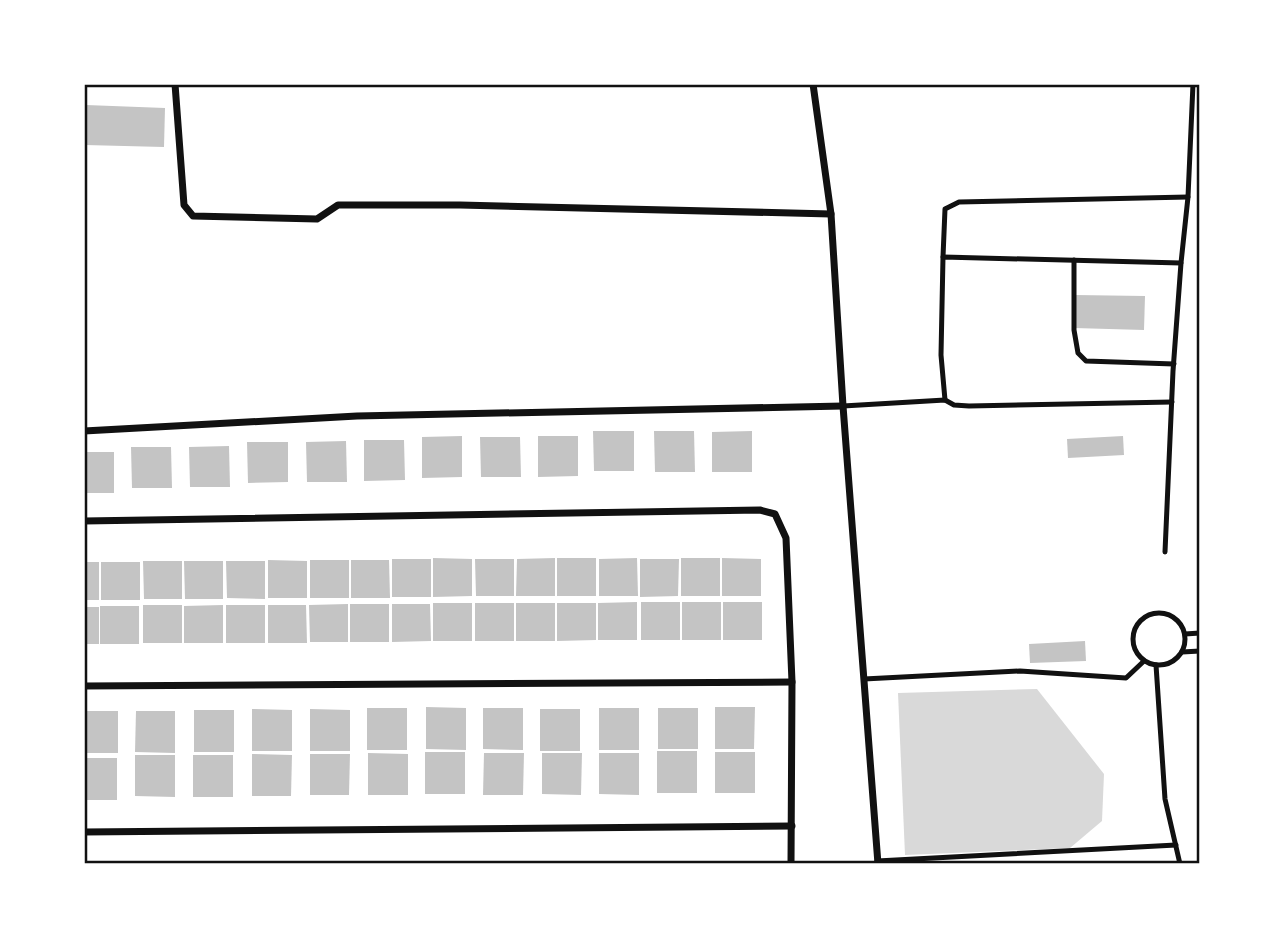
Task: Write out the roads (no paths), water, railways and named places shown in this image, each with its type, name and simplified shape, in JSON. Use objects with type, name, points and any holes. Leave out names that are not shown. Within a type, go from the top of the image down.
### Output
[{"type":"street","points":[[175,84],[184,205],[193,216],[317,219],[338,205],[460,205],[831,214]]},
{"type":"street","points":[[813,84],[831,214],[842,406],[878,862]]},
{"type":"street","points":[[84,431],[357,416],[842,406]]},
{"type":"street","points":[[84,521],[760,510],[775,514],[786,538],[792,682],[791,864]]},
{"type":"street","points":[[84,686],[792,682]]},
{"type":"street","points":[[84,832],[792,826]]},
{"type":"lane","points":[[1165,552],[1174,364],[1188,197],[1193,84]]},
{"type":"lane","points":[[945,400],[942,355],[945,209],[959,202],[1188,197]]},
{"type":"lane","points":[[943,257],[1181,263]]},
{"type":"lane","points":[[1074,260],[1074,330],[1078,352],[1086,361],[1174,364]]},
{"type":"lane","points":[[842,406],[945,400],[954,405],[969,406],[1172,402]]},
{"type":"lane","points":[[1160,613],[1177,620],[1185,634],[1182,652],[1171,663],[1156,665],[1144,661],[1136,652],[1132,640],[1135,627],[1144,618],[1160,613]]},
{"type":"lane","points":[[1185,634],[1200,633]]},
{"type":"lane","points":[[1182,652],[1200,651]]},
{"type":"lane","points":[[864,679],[1020,671],[1126,678],[1144,661]]},
{"type":"lane","points":[[1156,665],[1165,799],[1180,864]]},
{"type":"lane","points":[[878,862],[1176,845]]}]
